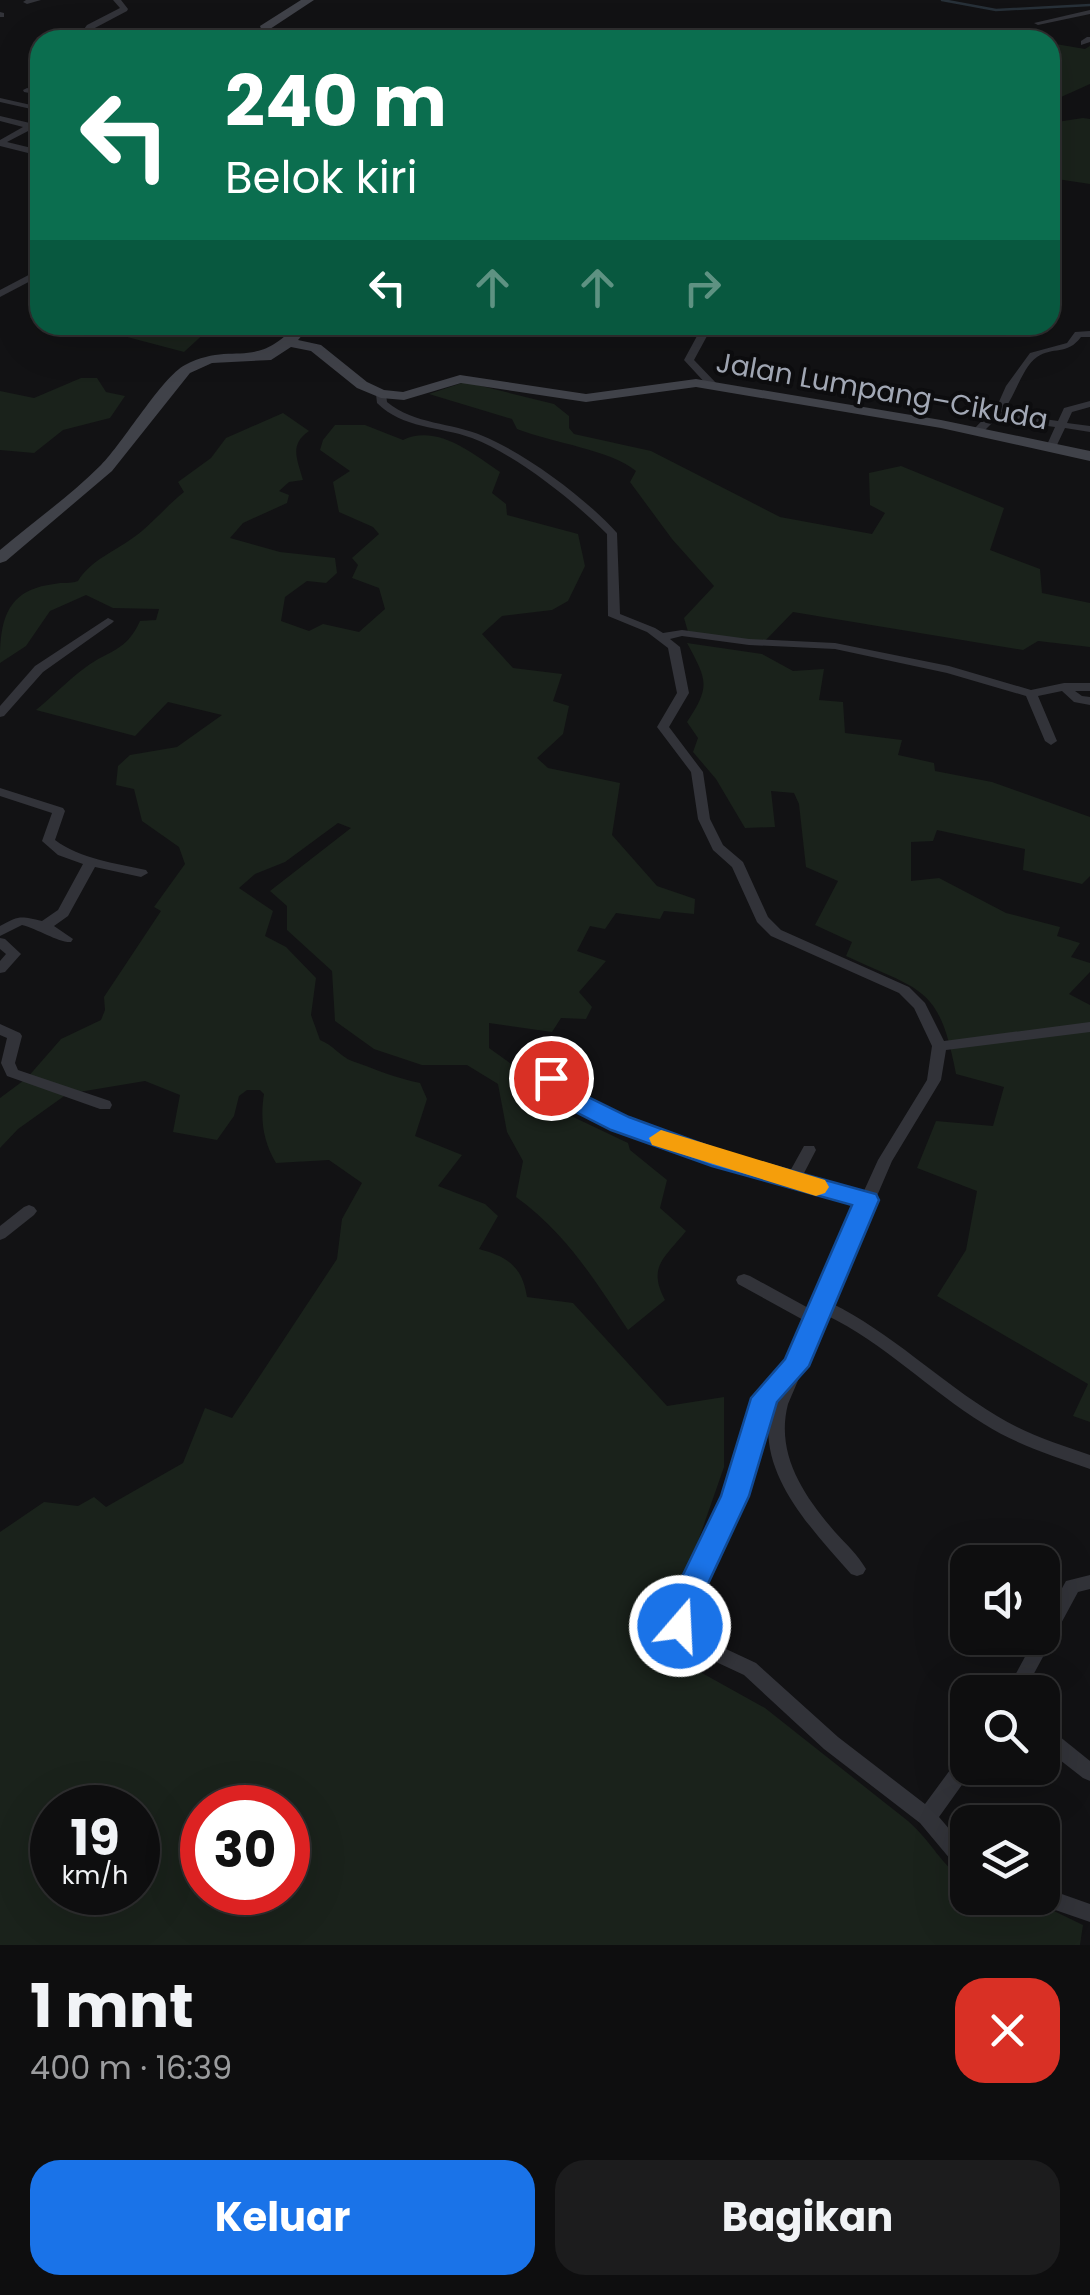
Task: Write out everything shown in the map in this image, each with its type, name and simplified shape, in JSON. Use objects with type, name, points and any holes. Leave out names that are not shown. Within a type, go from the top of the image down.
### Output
[{"type":"street","points":[[27,2],[38,0]]},
{"type":"street","points":[[87,30],[124,9],[117,0]]},
{"type":"street","points":[[266,30],[310,0]]},
{"type":"street","points":[[1038,23],[1090,12]]},
{"type":"street","points":[[0,100],[30,108]]},
{"type":"street","points":[[0,118],[30,124]]},
{"type":"street","points":[[0,143],[30,128]]},
{"type":"street","points":[[0,143],[30,150]]},
{"type":"street","points":[[0,294],[30,278]]},
{"type":"street","points":[[978,431],[1010,397],[1011,386],[1034,355],[1070,345],[1078,334],[1090,334]]},
{"type":"street","points":[[0,558],[107,468],[185,370],[210,359],[266,358],[295,335]]},
{"type":"street","points":[[703,335],[689,360],[712,384]]},
{"type":"street","points":[[289,342],[326,354],[362,385],[381,394],[382,404],[397,416],[479,437],[602,522],[612,533],[614,616],[663,636],[678,654],[683,686],[664,727],[691,762],[704,819],[718,847],[738,865],[762,920],[776,933],[904,990],[920,1006],[939,1046],[934,1080],[885,1160],[778,1413],[779,1459],[790,1488],[857,1569]]},
{"type":"street","name":"Jalan Lumpang–Cikuda","points":[[381,394],[404,396],[460,379],[586,398],[674,383],[712,384],[978,431],[1090,456]]},
{"type":"street","points":[[1050,446],[1068,410],[1090,404]]},
{"type":"street","points":[[992,416],[1090,428]]},
{"type":"street","points":[[0,713],[39,670],[108,621]]},
{"type":"street","points":[[663,636],[682,633],[749,642],[835,646],[949,670],[964,678],[1031,694],[1064,686],[1090,687]]},
{"type":"street","points":[[1064,686],[1078,699],[1090,701]]},
{"type":"street","points":[[1031,694],[1051,741]]},
{"type":"street","points":[[0,792],[60,810],[48,841],[91,862],[140,873]]},
{"type":"street","points":[[44,926],[62,914],[91,862]]},
{"type":"street","points":[[0,932],[20,920],[44,926],[66,939]]},
{"type":"street","points":[[0,942],[14,954],[0,969]]},
{"type":"street","points":[[939,1046],[1090,1027]]},
{"type":"street","points":[[0,1028],[15,1036],[8,1063],[12,1073],[105,1105]]},
{"type":"street","points":[[557,1054],[552,1066],[555,1086],[582,1106],[704,1154],[792,1182],[867,1200]]},
{"type":"street","points":[[792,1182],[810,1150]]},
{"type":"street","points":[[0,1234],[29,1212]]},
{"type":"street","points":[[744,1280],[818,1312],[870,1328],[906,1360],[1016,1435],[1090,1462]]},
{"type":"street","points":[[796,1366],[765,1398],[735,1496],[678,1616],[680,1626],[690,1641],[706,1652],[750,1669],[831,1743],[927,1817],[950,1844]]},
{"type":"street","points":[[1024,1675],[1072,1586],[1090,1582]]},
{"type":"street","points":[[1060,1748],[1090,1772]]},
{"type":"street","points":[[927,1817],[950,1785]]},
{"type":"street","points":[[1060,1902],[1090,1913]]},
{"type":"shaded area","points":[[1060,45],[1085,49],[1090,46],[1090,84],[1060,98]]},
{"type":"shaded area","points":[[1090,119],[1090,184],[1060,180],[1060,121]]},
{"type":"shaded area","points":[[120,335],[202,335],[184,352]]},
{"type":"shaded area","points":[[81,378],[97,378],[106,392],[125,396],[110,418],[63,430],[34,453],[0,450],[0,391],[34,398]]},
{"type":"shaded area","points":[[465,382],[554,404],[569,416],[569,428],[574,434],[651,451],[780,517],[872,534],[885,513],[870,505],[869,473],[901,466],[1004,508],[990,550],[1040,569],[1042,593],[1090,603],[1090,647],[1038,641],[1023,650],[793,612],[762,644],[689,635],[684,618],[714,586],[672,539],[630,482],[636,471],[597,452],[517,429],[512,419],[429,394]]},
{"type":"shaded area","points":[[283,413],[309,431],[297,447],[303,480],[289,482],[279,491],[289,495],[287,503],[243,523],[230,538],[280,552],[335,558],[337,573],[326,583],[307,581],[285,597],[281,621],[309,631],[323,624],[359,632],[385,609],[379,588],[352,578],[358,565],[352,558],[379,534],[373,527],[339,512],[333,482],[350,471],[320,450],[335,425],[365,425],[403,440],[429,436],[454,443],[500,472],[492,493],[506,504],[507,515],[578,534],[585,566],[568,601],[552,610],[502,616],[482,634],[513,668],[562,674],[553,701],[569,706],[563,734],[537,758],[548,768],[620,783],[612,835],[657,886],[695,899],[694,914],[664,911],[660,919],[616,913],[605,929],[590,926],[577,951],[606,961],[579,992],[592,1007],[586,1019],[561,1018],[552,1032],[489,1023],[489,1048],[528,1076],[532,1089],[548,1105],[628,1143],[630,1150],[667,1180],[660,1208],[686,1231],[658,1270],[665,1300],[628,1330],[564,1241],[516,1197],[523,1161],[507,1132],[498,1084],[467,1065],[422,1065],[374,1049],[335,1021],[332,971],[287,930],[287,906],[270,891],[351,828],[338,823],[285,862],[255,874],[239,888],[273,911],[265,936],[286,947],[316,978],[311,1015],[320,1040],[352,1061],[420,1083],[427,1099],[415,1136],[462,1155],[438,1186],[485,1204],[498,1216],[479,1249],[512,1264],[527,1297],[573,1303],[667,1406],[724,1397],[724,1467],[674,1610],[670,1637],[675,1652],[693,1668],[765,1708],[908,1821],[950,1869],[950,1915],[1060,1914],[1083,1925],[1080,1945],[0,1945],[0,1532],[44,1502],[78,1506],[94,1497],[106,1507],[183,1463],[205,1408],[232,1418],[337,1259],[342,1219],[362,1183],[329,1160],[276,1163],[265,1138],[264,1094],[260,1090],[247,1090],[239,1096],[234,1116],[217,1140],[173,1132],[180,1095],[145,1081],[67,1094],[18,1129],[0,1148],[0,1098],[27,1078],[61,1039],[101,1020],[104,997],[161,911],[154,907],[185,864],[179,847],[142,821],[134,789],[116,785],[118,766],[130,755],[177,747],[222,715],[168,702],[135,736],[36,710],[86,667],[123,645],[140,621],[156,620],[159,609],[113,608],[86,595],[50,611],[26,646],[0,663],[4,622],[15,601],[25,593],[78,581],[99,560],[142,531],[184,492],[178,482],[211,458],[226,438]]},
{"type":"shaded area","points":[[687,643],[762,654],[793,671],[824,669],[819,700],[843,702],[845,733],[902,740],[898,755],[934,763],[935,771],[992,782],[1090,817],[1090,876],[1082,884],[1023,870],[1025,849],[937,830],[933,841],[911,842],[911,881],[939,878],[1006,913],[1060,927],[1057,936],[1080,943],[1071,957],[1090,963],[1090,972],[1069,994],[1090,1005],[1090,1422],[1073,1416],[1088,1384],[937,1296],[966,1250],[977,1191],[917,1168],[936,1121],[993,1126],[1004,1087],[956,1074],[942,1023],[924,995],[846,956],[852,942],[815,925],[838,881],[806,867],[799,804],[794,793],[771,791],[775,827],[745,828],[716,779],[693,752],[698,738],[687,722],[700,700],[704,683]]},
{"type":"waterway","points":[[942,0],[996,10],[1090,5]]},
{"type":"slow traffic","points":[[661,1138],[816,1187]]},
{"type":"route","points":[[551,1078],[565,1096],[620,1124],[792,1182],[867,1200],[796,1366],[765,1398],[735,1496],[678,1616],[680,1626]]}]
